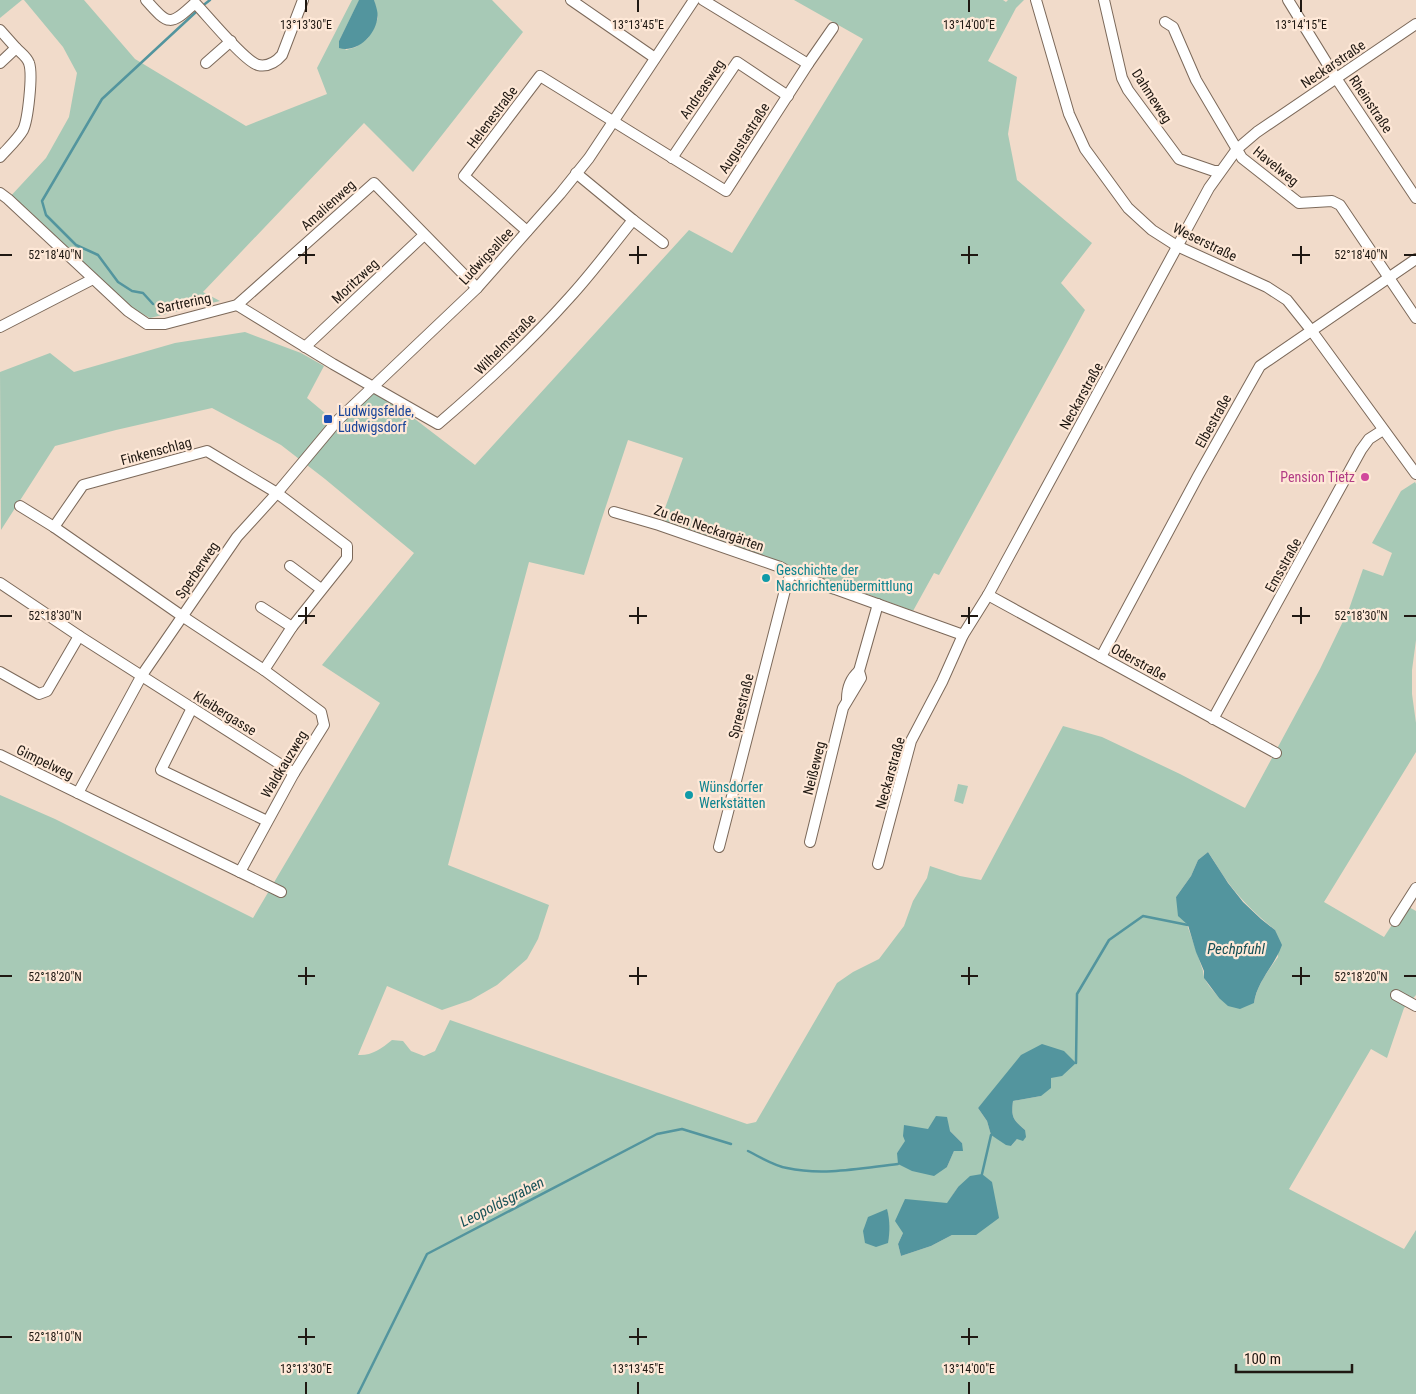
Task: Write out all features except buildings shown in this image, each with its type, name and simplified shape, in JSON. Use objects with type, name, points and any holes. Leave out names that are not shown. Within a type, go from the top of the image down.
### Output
[{"type":"street","points":[[146,0],[166,20],[180,17],[196,2],[251,61],[265,66],[277,61],[282,55],[303,0]]},
{"type":"street","points":[[571,0],[655,58]]},
{"type":"street","name":"Ludwigsallee","points":[[373,387],[477,288],[576,174],[589,158],[694,0]]},
{"type":"street","points":[[703,0],[808,64]]},
{"type":"street","name":"Weserstraße","points":[[1036,0],[1068,114],[1085,150],[1128,208],[1152,230],[1177,246],[1278,293],[1287,300],[1416,474]]},
{"type":"street","name":"Dahmeweg","points":[[1104,0],[1122,78],[1128,90],[1179,159],[1214,171],[1220,171]]},
{"type":"street","name":"Rheinstraße","points":[[1288,0],[1336,78],[1416,198]]},
{"type":"street","name":"Havelweg","points":[[1165,22],[1172,27],[1196,80],[1242,158],[1299,203],[1332,201],[1340,205],[1416,318]]},
{"type":"street","name":"Neckarstraße","points":[[878,864],[911,741],[942,682],[963,635],[988,595],[1209,188],[1237,149],[1257,132],[1416,24]]},
{"type":"street","name":"Augustastraße","points":[[612,122],[726,190],[808,64],[834,28]]},
{"type":"street","points":[[0,30],[29,64],[29,98],[27,117],[23,130],[0,157]]},
{"type":"street","points":[[206,63],[231,41]]},
{"type":"street","points":[[0,63],[16,48]]},
{"type":"street","name":"Andreasweg","points":[[672,158],[737,62],[788,96]]},
{"type":"street","name":"Helenestraße","points":[[528,231],[464,176],[540,76],[612,122]]},
{"type":"street","points":[[576,174],[663,244]]},
{"type":"street","name":"Amalienweg","points":[[237,305],[374,183],[477,288]]},
{"type":"street","name":"Sartrering","points":[[0,193],[8,198],[128,311],[147,324],[165,324],[237,305]]},
{"type":"street","name":"Wilhelmstraße","points":[[373,387],[438,424],[491,379],[544,325],[571,296],[633,220]]},
{"type":"street","name":"Moritzweg","points":[[305,347],[424,235]]},
{"type":"street","name":"Elbestraße","points":[[1101,657],[1198,476],[1260,366],[1416,259]]},
{"type":"street","points":[[0,327],[93,279]]},
{"type":"street","points":[[237,305],[373,387]]},
{"type":"street","name":"Sperberweg","points":[[78,793],[142,675],[237,537],[277,493],[338,420],[373,387]]},
{"type":"street","name":"Emsstraße","points":[[1213,719],[1361,450],[1369,439],[1383,430]]},
{"type":"street","name":"Finkenschlag","points":[[54,527],[83,485],[207,451],[277,493],[347,546],[347,558],[321,589]]},
{"type":"street","points":[[20,506],[54,527],[182,616]]},
{"type":"street","name":"Zu den Neckargärten","points":[[614,512],[659,525],[780,567],[791,573],[963,635]]},
{"type":"street","points":[[264,670],[292,627],[321,589],[290,566]]},
{"type":"street","name":"Spreestraße","points":[[719,847],[791,573]]},
{"type":"street","points":[[0,583],[79,636],[142,675]]},
{"type":"street","name":"Oderstraße","points":[[988,595],[1276,753]]},
{"type":"street","name":"Neißeweg","points":[[810,842],[843,708],[861,678],[859,671],[878,604]]},
{"type":"street","points":[[261,608],[292,627]]},
{"type":"street","name":"Waldkauzweg","points":[[182,616],[264,670],[321,712],[324,725],[294,772],[240,872]]},
{"type":"street","points":[[0,672],[39,694],[47,691],[79,636]]},
{"type":"street","name":"Kleibergasse","points":[[142,675],[294,772]]},
{"type":"street","points":[[192,708],[161,770],[267,822]]},
{"type":"street","name":"Gimpelweg","points":[[0,756],[78,793]]},
{"type":"street","points":[[78,793],[282,892]]},
{"type":"street","points":[[1396,921],[1416,888]]},
{"type":"street","points":[[1396,995],[1416,1006]]},
{"type":"green space","points":[[0,0],[22,0],[0,18]]},
{"type":"green space","points":[[24,0],[84,0],[135,59],[246,126],[327,94],[317,68],[352,0],[359,1],[339,41],[346,50],[356,47],[368,38],[378,18],[374,0],[492,0],[523,32],[413,172],[364,123],[203,292],[220,301],[150,318],[126,305],[8,199],[46,158],[69,117],[77,73],[63,47]]},
{"type":"green space","points":[[794,0],[1003,0],[1006,2],[1008,0],[1024,0],[1016,8],[988,61],[1017,77],[1008,134],[1017,180],[1092,243],[1061,283],[1085,310],[939,575],[934,573],[913,611],[837,583],[833,595],[795,581],[747,555],[659,525],[683,458],[628,440],[584,575],[529,562],[448,865],[549,905],[538,939],[527,959],[497,985],[471,1000],[442,1010],[387,986],[358,1055],[376,1051],[392,1040],[403,1041],[411,1051],[424,1056],[435,1051],[450,1020],[747,1124],[756,1122],[837,983],[853,972],[879,959],[904,926],[913,901],[927,878],[930,866],[960,876],[981,880],[1063,726],[1102,737],[1180,774],[1245,808],[1320,669],[1349,609],[1363,569],[1383,576],[1392,553],[1372,543],[1401,491],[1415,482],[1416,640],[1412,670],[1412,694],[1416,723],[1416,752],[1324,902],[1384,937],[1405,905],[1416,911],[1416,995],[1404,1008],[1387,1058],[1371,1049],[1289,1189],[1404,1249],[1416,1230],[1416,1394],[0,1394],[0,795],[55,819],[253,918],[380,703],[322,665],[414,553],[281,445],[212,408],[55,446],[1,530],[0,372],[50,353],[74,372],[175,343],[245,332],[301,353],[324,366],[307,398],[338,424],[373,387],[475,465],[689,230],[732,253],[863,39]],"holes":[[[1208,852],[1235,892],[1275,930],[1278,957],[1260,984],[1254,1003],[1219,998],[1204,978],[1203,969],[1176,897],[1191,876],[1198,860]],[[999,1084],[1041,1096],[1013,1101],[1012,1111],[1014,1118],[1025,1130],[1011,1146],[991,1135],[987,1121],[978,1108]],[[928,1129],[950,1131],[962,1143],[962,1151],[954,1151],[947,1167],[897,1153],[906,1141]],[[958,1187],[976,1235],[952,1235],[931,1246],[901,1256],[898,1244],[903,1233],[905,1200],[947,1204]]]},
{"type":"green space","points":[[958,784],[968,786],[963,804],[954,801]]},
{"type":"water","points":[[359,0],[374,0],[378,15],[375,26],[368,38],[358,46],[345,49],[339,48],[339,41]]},
{"type":"water","name":"Pechpfuhl","points":[[1208,852],[1243,902],[1275,930],[1282,945],[1262,980],[1254,1003],[1240,1009],[1228,1006],[1219,998],[1204,978],[1204,971],[1188,925],[1178,916],[1176,897],[1191,876],[1198,860]]},
{"type":"water","points":[[1042,1044],[1064,1051],[1076,1063],[1062,1076],[1051,1078],[1051,1088],[1041,1096],[1013,1101],[1012,1111],[1014,1118],[1025,1130],[1026,1137],[1023,1141],[1017,1139],[1011,1146],[1006,1145],[991,1135],[987,1121],[978,1108],[1021,1055]]},
{"type":"water","points":[[936,1116],[947,1117],[950,1131],[962,1143],[963,1151],[954,1151],[947,1167],[934,1176],[912,1171],[898,1164],[897,1153],[905,1141],[903,1136],[904,1125],[928,1129]]},
{"type":"water","points":[[982,1174],[992,1182],[999,1218],[976,1235],[952,1235],[931,1246],[901,1256],[898,1244],[903,1233],[895,1221],[905,1199],[947,1203],[958,1187],[970,1176]]},
{"type":"water","points":[[887,1209],[889,1217],[888,1243],[876,1247],[865,1243],[863,1231],[868,1217]]},
{"type":"waterway","points":[[201,7],[210,0]]},
{"type":"waterway","points":[[153,304],[143,293],[132,291],[118,282],[98,255],[76,245],[46,215],[42,201],[102,99],[197,11]]},
{"type":"waterway","points":[[1076,1063],[1077,994],[1109,940],[1143,916],[1188,925]]},
{"type":"waterway","name":"Leopoldsgraben","points":[[358,1394],[427,1254],[657,1134],[682,1129],[731,1144]]},
{"type":"waterway","points":[[982,1174],[991,1135]]},
{"type":"waterway","name":"Leopoldsgraben","points":[[748,1151],[777,1165],[801,1170],[828,1171],[898,1164]]},
{"type":"place","name":"Ludwigsfelde, Ludwigsdorf","points":[[328,419]]},
{"type":"place","name":"Pension Tietz","points":[[1365,477]]},
{"type":"place","name":"Geschichte der Nachrichtenübermittlung","points":[[766,578]]},
{"type":"place","name":"Wünsdorfer Werkstätten","points":[[689,795]]}]
